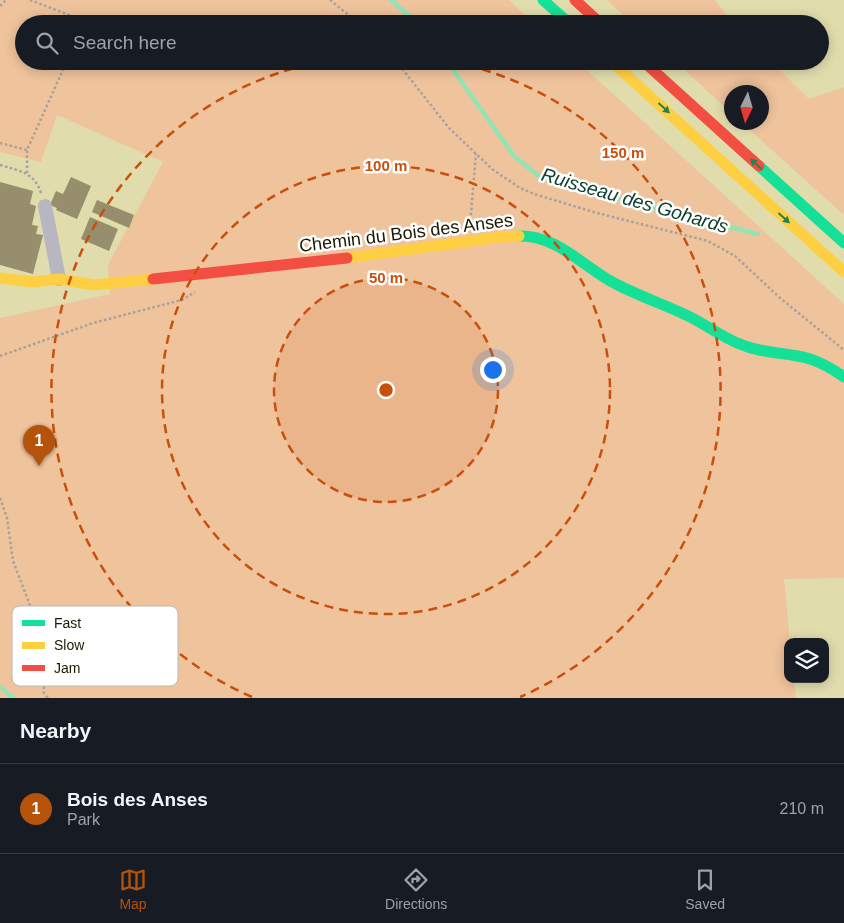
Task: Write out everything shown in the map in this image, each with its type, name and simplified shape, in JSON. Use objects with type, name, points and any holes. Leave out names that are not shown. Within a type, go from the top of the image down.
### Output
[{"type":"main road","points":[[544,0],[560,15]]},
{"type":"main road","points":[[575,0],[591,15]]},
{"type":"main road","points":[[621,70],[844,272]]},
{"type":"main road","points":[[653,70],[844,243]]},
{"type":"main road","name":"Chemin du Bois des Anses","points":[[0,278],[33,282],[58,279],[94,285],[340,259],[529,236],[544,239],[615,284],[688,316],[739,344],[761,351],[810,359],[833,369],[844,377]]},
{"type":"street","points":[[45,206],[58,279]]},
{"type":"path","points":[[0,6],[6,0]]},
{"type":"path","points":[[30,0],[69,15]]},
{"type":"path","points":[[330,0],[349,15]]},
{"type":"path","points":[[27,173],[27,150],[63,70]]},
{"type":"path","points":[[403,70],[437,116],[476,154],[520,188],[534,194],[708,241],[735,256],[780,298],[844,350]]},
{"type":"path","points":[[0,143],[27,150]]},
{"type":"path","points":[[469,242],[476,154]]},
{"type":"path","points":[[0,165],[27,173],[37,183],[45,206]]},
{"type":"path","points":[[0,356],[93,323],[182,300],[197,291],[198,274]]},
{"type":"path","points":[[0,498],[8,518],[13,561],[30,606]]},
{"type":"path","points":[[44,686],[44,693],[48,698]]},
{"type":"shaded area","points":[[0,0],[509,0],[525,15],[15,15],[15,70],[587,70],[844,304],[844,578],[784,579],[790,638],[784,638],[784,683],[794,683],[796,698],[0,698],[0,318],[110,294],[108,265],[163,162],[57,115],[41,162],[0,152]]},
{"type":"shaded area","points":[[607,0],[715,0],[726,15],[623,15]]},
{"type":"shaded area","points":[[685,70],[780,70],[809,99],[844,87],[844,215],[750,130],[769,130],[769,85],[724,85],[724,106]]},
{"type":"building","points":[[71,177],[91,186],[77,219],[56,210],[57,208],[50,205],[56,191],[63,194]]},
{"type":"building","points":[[0,182],[33,191],[30,204],[36,206],[32,225],[38,226],[36,234],[43,235],[33,274],[0,265]]},
{"type":"building","points":[[97,200],[134,215],[129,228],[92,212]]},
{"type":"building","points":[[90,217],[118,229],[109,251],[81,239]]},
{"type":"waterway","name":"Ruisseau des Gohards","points":[[391,0],[408,15]]},
{"type":"waterway","name":"Ruisseau des Gohards","points":[[453,70],[514,156],[540,177],[660,210],[758,234]]},
{"type":"waterway","points":[[0,687],[14,698]]},
{"type":"traffic: fast","points":[[543,0],[560,15]]},
{"type":"traffic: fast","points":[[759,166],[844,243]]},
{"type":"traffic: fast","points":[[519,236],[533,237],[546,241],[616,284],[693,318],[733,341],[757,350],[810,359],[844,377]]},
{"type":"traffic: slow","points":[[621,70],[844,272]]},
{"type":"traffic: slow","points":[[347,258],[519,236]]},
{"type":"traffic: slow","points":[[0,278],[33,282],[59,279],[94,285],[153,279]]},
{"type":"traffic: jam","points":[[575,0],[591,15]]},
{"type":"traffic: jam","points":[[653,70],[759,166]]},
{"type":"traffic: jam","points":[[153,279],[347,258]]},
{"type":"place","name":"Bois des Anses","points":[[39,466]]}]
